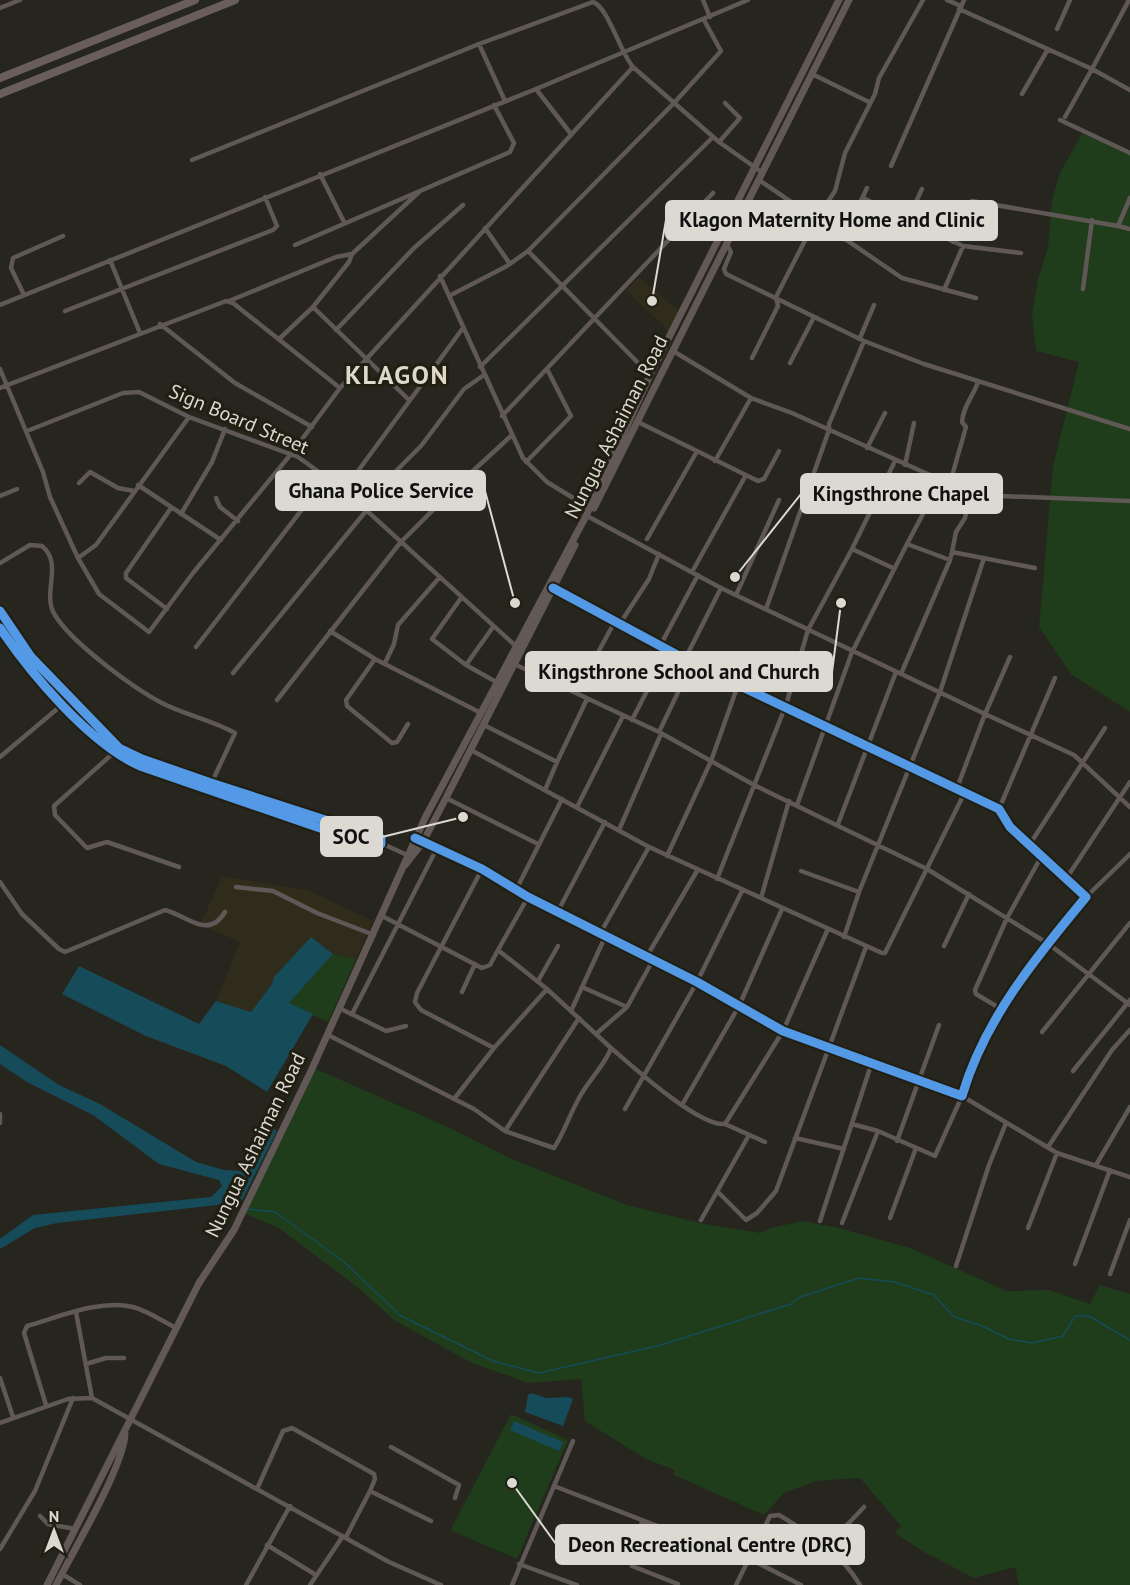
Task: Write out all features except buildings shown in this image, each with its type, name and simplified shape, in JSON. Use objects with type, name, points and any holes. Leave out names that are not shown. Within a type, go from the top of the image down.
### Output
[{"type":"highway","points":[[0,78],[195,0]]},
{"type":"highway","points":[[0,94],[235,0]]},
{"type":"main road","name":"Nungua Ashaiman Road","points":[[56,1585],[176,1328],[199,1283],[234,1230],[328,1035],[405,866],[423,842],[484,725],[520,649],[638,422],[849,0]]},
{"type":"main road","name":"Nungua Ashaiman Road","points":[[520,649],[591,512],[650,375],[837,1]]},
{"type":"main road","name":"Nungua Ashaiman Road","points":[[405,866],[407,855],[415,838],[498,683],[513,663]]},
{"type":"main road","name":"Nungua Ashaiman Road","points":[[47,1585],[121,1444]]},
{"type":"street","points":[[0,8],[20,0]]},
{"type":"street","points":[[703,0],[710,17]]},
{"type":"street","points":[[0,305],[320,174],[536,89],[748,0]]},
{"type":"street","points":[[752,358],[778,306],[776,297],[815,221],[835,191],[845,153],[876,91],[882,71],[923,0]]},
{"type":"street","points":[[947,0],[1092,69],[1130,90]]},
{"type":"street","points":[[891,165],[964,0]]},
{"type":"street","points":[[1057,29],[1070,0]]},
{"type":"street","points":[[1129,0],[1063,118],[1130,153]]},
{"type":"street","points":[[837,1],[846,8]]},
{"type":"street","points":[[192,160],[479,44],[593,2],[601,7],[622,53],[633,67],[712,137],[763,173]]},
{"type":"street","points":[[449,296],[510,264],[528,250],[674,103],[721,51],[704,20]]},
{"type":"street","points":[[479,44],[505,101]]},
{"type":"street","points":[[1022,94],[1048,49]]},
{"type":"street","points":[[0,369],[27,431],[50,497],[78,558],[99,594],[149,632],[291,454],[340,388],[633,67]]},
{"type":"street","points":[[812,74],[869,102]]},
{"type":"street","points":[[536,89],[572,134]]},
{"type":"street","points":[[719,142],[740,118],[725,103]]},
{"type":"street","points":[[295,245],[513,149],[514,143],[494,105]]},
{"type":"street","points":[[480,367],[712,137]]},
{"type":"street","points":[[320,174],[344,222]]},
{"type":"street","points":[[759,180],[815,221],[902,278],[976,298]]},
{"type":"street","points":[[843,239],[867,188]]},
{"type":"street","points":[[279,339],[313,307],[349,262],[352,254],[422,189]]},
{"type":"street","points":[[908,219],[922,189]]},
{"type":"street","points":[[502,416],[596,320],[713,192]]},
{"type":"street","points":[[65,311],[121,287],[273,230],[277,226],[276,221],[265,197]]},
{"type":"street","points":[[863,198],[963,246],[1021,253]]},
{"type":"street","points":[[1118,226],[1130,198]]},
{"type":"street","points":[[952,242],[963,206],[972,201],[1092,220],[1130,229]]},
{"type":"street","points":[[336,330],[414,248],[463,205]]},
{"type":"street","points":[[1083,290],[1092,220]]},
{"type":"street","points":[[485,228],[510,264]]},
{"type":"street","points":[[24,295],[11,268],[13,258],[63,236]]},
{"type":"street","points":[[727,244],[731,252],[724,269],[726,274],[814,317],[862,339],[978,382],[1130,429]]},
{"type":"street","points":[[944,290],[963,246]]},
{"type":"street","points":[[528,250],[650,375]]},
{"type":"street","points":[[0,388],[160,324],[216,303],[229,302],[336,256],[352,254]]},
{"type":"street","points":[[110,260],[140,333]]},
{"type":"street","points":[[440,276],[511,436],[526,462],[547,482],[659,554],[721,588],[852,652],[1074,755],[1130,807]]},
{"type":"street","points":[[229,302],[340,388]]},
{"type":"street","points":[[766,609],[829,430],[832,415],[874,305]]},
{"type":"street","points":[[313,307],[409,400]]},
{"type":"street","points":[[790,363],[814,317]]},
{"type":"street","points":[[160,324],[235,383],[312,427]]},
{"type":"street","points":[[344,490],[463,328]]},
{"type":"street","points":[[673,351],[751,398],[829,430],[894,461],[971,490],[1000,496],[1130,501]]},
{"type":"street","points":[[526,462],[571,416],[547,369]]},
{"type":"street","points":[[361,506],[421,446],[464,389],[484,375]]},
{"type":"street","points":[[950,483],[966,427],[962,422],[965,405],[973,396],[978,382]]},
{"type":"street","name":"Sign Board Street","points":[[27,431],[130,391],[147,395],[189,417],[291,454],[344,490],[520,649]]},
{"type":"street","points":[[715,461],[751,398]]},
{"type":"street","points":[[867,448],[885,413]]},
{"type":"street","points":[[78,558],[96,545],[189,417]]},
{"type":"street","points":[[638,422],[696,453],[761,481],[779,451]]},
{"type":"street","points":[[905,465],[914,423]]},
{"type":"street","points":[[181,514],[212,462],[225,429]]},
{"type":"street","points":[[277,699],[400,543],[511,436]]},
{"type":"street","points":[[646,539],[696,453]]},
{"type":"street","points":[[717,879],[786,705],[808,630],[852,549],[894,461]]},
{"type":"street","points":[[79,483],[90,472],[118,488],[134,491]]},
{"type":"street","points":[[692,572],[746,475]]},
{"type":"street","points":[[196,647],[327,477]]},
{"type":"street","points":[[797,805],[852,652],[893,568],[941,480]]},
{"type":"street","points":[[138,485],[221,540]]},
{"type":"street","points":[[0,496],[16,489]]},
{"type":"street","points":[[838,824],[898,673],[950,560],[956,532],[965,518],[971,490]]},
{"type":"street","points":[[216,498],[220,507],[238,521]]},
{"type":"street","points":[[736,595],[779,500]]},
{"type":"street","points":[[167,609],[126,578],[126,573],[171,508]]},
{"type":"street","points":[[233,673],[366,511]]},
{"type":"street","points":[[907,544],[950,560]]},
{"type":"street","points":[[0,563],[30,545],[42,546],[50,554],[53,568],[52,608],[72,636],[142,691],[163,704],[235,733],[209,789]]},
{"type":"street","points":[[852,549],[893,568]]},
{"type":"street","points":[[952,552],[1035,568]]},
{"type":"street","points":[[576,693],[616,624],[649,579],[659,554]]},
{"type":"street","points":[[844,937],[878,843],[940,692],[984,558]]},
{"type":"street","points":[[660,646],[698,575]]},
{"type":"street","points":[[384,663],[393,644],[398,625],[439,578]]},
{"type":"street","points":[[553,588],[692,663],[786,705],[868,749],[999,809],[1010,827],[1086,897]]},
{"type":"street","points":[[685,659],[721,588]]},
{"type":"street","points":[[461,598],[432,639],[466,665],[498,683]]},
{"type":"street","points":[[0,611],[31,657],[119,748],[142,759],[211,783],[381,838],[381,843]]},
{"type":"street","points":[[466,665],[493,627]]},
{"type":"street","points":[[0,628],[27,665],[63,704],[115,754],[140,766],[323,829],[378,845],[381,843],[407,855]]},
{"type":"street","points":[[330,631],[375,659],[482,713]]},
{"type":"street","points":[[632,720],[668,650]]},
{"type":"street","points":[[957,788],[1010,657]]},
{"type":"street","points":[[375,659],[346,700],[347,706],[395,744],[408,724]]},
{"type":"street","points":[[513,663],[660,733],[754,784],[927,869],[1047,943],[1089,972],[1129,1003],[1073,1071]]},
{"type":"street","points":[[619,830],[692,663]]},
{"type":"street","points":[[999,809],[1055,678]]},
{"type":"street","points":[[668,856],[711,761],[738,685]]},
{"type":"street","points":[[545,790],[587,699]]},
{"type":"street","points":[[0,758],[63,704]]},
{"type":"street","points":[[577,807],[623,716]]},
{"type":"street","points":[[484,725],[557,762]]},
{"type":"street","points":[[1030,844],[1054,803],[1083,764],[1105,728]]},
{"type":"street","points":[[119,748],[115,754],[54,806],[55,815],[87,848],[107,842],[179,867]]},
{"type":"street","points":[[471,750],[648,847],[761,898],[827,931],[885,953],[965,792]]},
{"type":"street","points":[[1066,879],[1130,782]]},
{"type":"street","points":[[446,798],[538,844]]},
{"type":"street","points":[[516,890],[562,799]]},
{"type":"street","points":[[761,898],[789,801]]},
{"type":"street","points":[[323,829],[326,822]]},
{"type":"street","points":[[558,911],[605,822]]},
{"type":"street","points":[[415,838],[482,869],[528,897],[604,933],[783,1031],[962,1096],[1056,1153],[1130,1177]]},
{"type":"street","points":[[571,1011],[604,933],[648,847]]},
{"type":"street","points":[[352,1014],[437,848]]},
{"type":"street","points":[[852,1124],[878,1131],[935,1156],[962,1096],[985,1036],[1001,1009],[1047,943],[1086,897],[1130,854]]},
{"type":"street","points":[[1001,1009],[976,994],[975,990],[1007,918],[1041,857]]},
{"type":"street","points":[[482,869],[417,993],[415,1002],[421,1010],[494,1048]]},
{"type":"street","points":[[647,956],[697,871]]},
{"type":"street","points":[[801,871],[859,892]]},
{"type":"street","points":[[0,882],[22,914],[65,952],[165,910],[198,924],[211,925],[219,921],[225,912]]},
{"type":"street","points":[[236,887],[273,891],[316,913],[374,935]]},
{"type":"street","points":[[625,1109],[697,982],[742,891]]},
{"type":"street","points":[[944,946],[969,894]]},
{"type":"street","points":[[382,916],[487,969],[528,897]]},
{"type":"street","points":[[682,1105],[739,1006],[782,909]]},
{"type":"street","points":[[1042,1032],[1130,923]]},
{"type":"street","points":[[725,1124],[783,1031],[827,931]]},
{"type":"street","points":[[538,981],[558,945]]},
{"type":"street","points":[[718,1192],[742,1218],[751,1218],[776,1191],[867,947]]},
{"type":"street","points":[[498,950],[538,981],[644,1076],[682,1105],[717,1125],[725,1124],[765,1142]]},
{"type":"street","points":[[596,1034],[627,1007],[653,960]]},
{"type":"street","points":[[462,992],[475,964]]},
{"type":"street","points":[[582,987],[627,1007]]},
{"type":"street","points":[[454,1099],[494,1048],[547,989]]},
{"type":"street","points":[[339,1008],[386,1031],[406,1026]]},
{"type":"street","points":[[506,1131],[579,1018]]},
{"type":"street","points":[[897,1141],[939,1025]]},
{"type":"street","points":[[1048,1147],[1112,1050],[1130,1030]]},
{"type":"street","points":[[328,1035],[454,1099],[506,1131],[554,1148],[577,1101],[597,1068],[608,1058],[611,1048]]},
{"type":"street","points":[[820,1221],[873,1062]]},
{"type":"street","points":[[1096,1165],[1130,1107]]},
{"type":"street","points":[[0,1114],[0,1123]]},
{"type":"street","points":[[956,1266],[1006,1123]]},
{"type":"street","points":[[842,1223],[878,1131]]},
{"type":"street","points":[[701,1220],[749,1135]]},
{"type":"street","points":[[795,1138],[844,1149]]},
{"type":"street","points":[[890,1218],[916,1148]]},
{"type":"street","points":[[1028,1228],[1056,1153]]},
{"type":"street","points":[[1075,1264],[1110,1170]]},
{"type":"street","points":[[1110,1274],[1130,1220]]},
{"type":"street","points":[[46,1405],[24,1330],[27,1326],[76,1312],[111,1306],[134,1307],[176,1328]]},
{"type":"street","points":[[76,1312],[92,1398]]},
{"type":"street","points":[[86,1364],[106,1358],[124,1358]]},
{"type":"street","points":[[0,1378],[13,1418]]},
{"type":"street","points":[[0,1549],[35,1491],[73,1397]]},
{"type":"street","points":[[0,1423],[73,1397],[92,1398],[424,1579],[441,1585]]},
{"type":"street","points":[[257,1489],[283,1431],[288,1428],[318,1440],[374,1474],[375,1479],[370,1491],[345,1536],[310,1585]]},
{"type":"street","points":[[512,1585],[573,1441]]},
{"type":"street","points":[[391,1447],[459,1485],[455,1498]]},
{"type":"street","points":[[554,1486],[735,1556],[748,1558],[801,1585]]},
{"type":"street","points":[[370,1491],[430,1521]]},
{"type":"street","points":[[246,1585],[290,1506]]},
{"type":"street","points":[[822,1544],[848,1524],[864,1507]]},
{"type":"street","points":[[736,1585],[770,1516],[779,1515],[822,1544],[841,1561],[858,1584]]},
{"type":"street","points":[[40,1516],[48,1524],[75,1529]]},
{"type":"street","points":[[642,1521],[632,1566],[679,1585]]},
{"type":"street","points":[[267,1545],[316,1575]]},
{"type":"street","points":[[519,1564],[577,1585]]},
{"type":"street","points":[[62,1574],[80,1585]]},
{"type":"street","points":[[421,1585],[424,1579]]},
{"type":"shaded area","points":[[639,277],[679,311],[669,332],[626,290]]},
{"type":"shaded area","points":[[222,876],[308,890],[373,921],[356,959],[333,954],[311,938],[274,977],[272,984],[251,1012],[216,1001],[240,942],[200,925]]},
{"type":"green space","points":[[1082,133],[1130,155],[1130,712],[1071,674],[1039,627],[1053,466],[1079,362],[1036,351],[1032,313],[1038,279],[1048,248],[1052,201],[1059,175]]},
{"type":"green space","points":[[333,954],[356,959],[328,1022],[289,1003]]},
{"type":"green space","points":[[316,1069],[450,1128],[514,1160],[627,1205],[705,1224],[761,1233],[770,1228],[803,1221],[839,1228],[910,1248],[1007,1291],[1049,1290],[1090,1304],[1100,1285],[1130,1294],[1130,1585],[1019,1585],[1015,1567],[974,1578],[924,1552],[895,1533],[901,1526],[860,1478],[816,1481],[784,1493],[764,1515],[674,1475],[675,1470],[646,1459],[585,1421],[581,1379],[528,1383],[472,1363],[394,1320],[356,1286],[279,1228],[245,1214]]},
{"type":"green space","points":[[511,1414],[568,1440],[517,1559],[452,1531],[452,1527]]},
{"type":"water","points":[[311,937],[333,954],[289,1003],[313,1014],[267,1092],[226,1066],[146,1036],[62,994],[79,966],[199,1024],[216,1001],[251,1012],[272,984],[274,977]]},
{"type":"water","points":[[0,1045],[59,1085],[100,1104],[196,1162],[224,1170],[242,1171],[268,1126],[277,1131],[238,1208],[217,1205],[57,1223],[35,1228],[0,1249],[0,1239],[33,1215],[211,1197],[222,1186],[219,1180],[159,1164],[93,1115],[27,1082],[0,1064]]},
{"type":"water","points":[[532,1393],[546,1398],[568,1397],[573,1399],[563,1426],[525,1412],[528,1395]]},
{"type":"water","points":[[514,1421],[563,1442],[559,1451],[510,1430]]},
{"type":"waterway","points":[[248,1209],[275,1212],[344,1262],[401,1316],[493,1361],[539,1373],[661,1345],[791,1304],[800,1297],[859,1278],[895,1282],[934,1295],[954,1317],[980,1325],[1009,1339],[1032,1343],[1063,1336],[1075,1316],[1089,1316],[1130,1340]]},
{"type":"cycle path","points":[[415,838],[482,869],[528,897],[697,982],[783,1031],[962,1096],[972,1068],[998,1015],[1031,966],[1086,897],[1010,827],[999,809],[692,663],[553,588]]},
{"type":"cycle path","points":[[0,611],[31,657],[119,748],[142,759],[211,783],[381,838],[381,844],[323,829],[140,766],[101,741],[62,706],[0,628]]},
{"type":"place","name":"Klagon Maternity Home and Clinic","points":[[652,301]]},
{"type":"place","name":"Kingsthrone Chapel","points":[[735,577]]},
{"type":"place","name":"Ghana Police Service","points":[[515,603]]},
{"type":"place","name":"Kingsthrone School and Church","points":[[841,603]]},
{"type":"place","name":"SOC","points":[[463,817]]},
{"type":"place","name":"Deon Recreational Centre (DRC)","points":[[512,1483]]},
{"type":"district","name":"KLAGON","points":[[397,374]]}]
